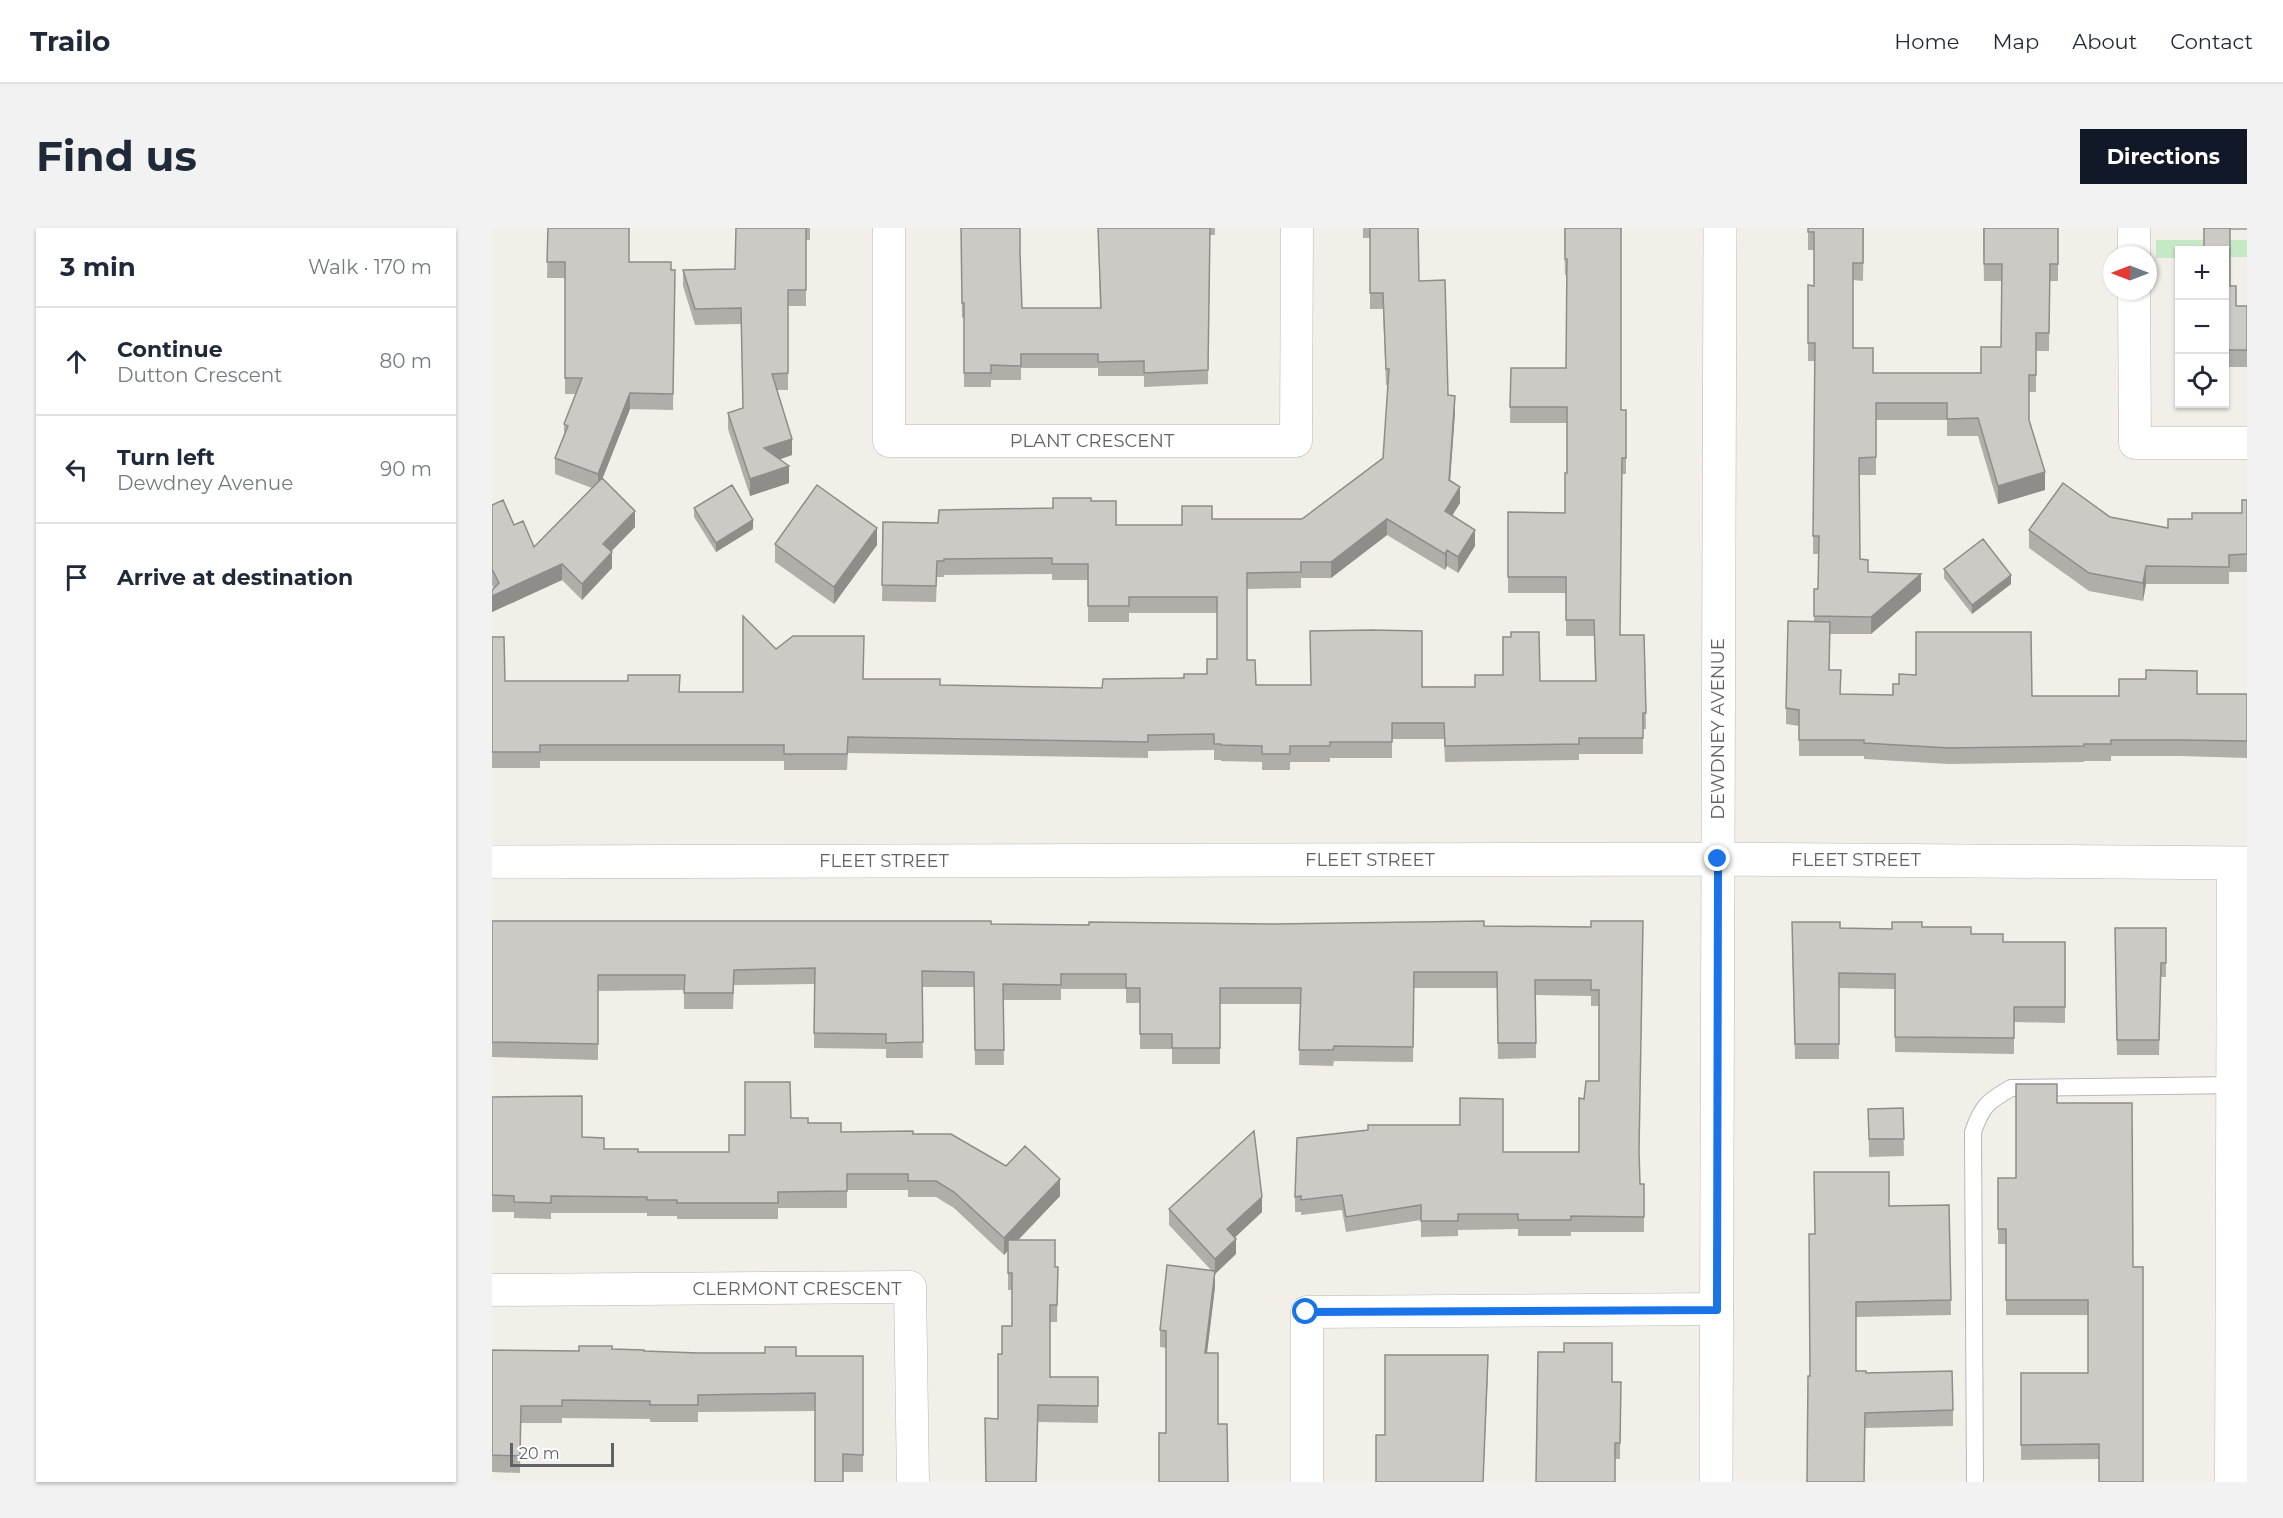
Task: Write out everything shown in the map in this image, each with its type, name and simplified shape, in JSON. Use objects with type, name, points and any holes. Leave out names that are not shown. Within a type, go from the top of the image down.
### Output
[{"type":"street","name":"PLANT CRESCENT","points":[[889,228],[889,441],[1296,441],[1297,228]]},
{"type":"street","name":"DEWDNEY AVENUE","points":[[1716,1482],[1720,228]]},
{"type":"street","points":[[2134,228],[2134,246]]},
{"type":"street","points":[[2134,300],[2135,443],[2247,443]]},
{"type":"street","name":"FLEET STREET","points":[[492,862],[1718,859],[2240,863]]},
{"type":"street","points":[[2231,1482],[2240,1085],[2240,863]]},
{"type":"street","name":"CLERMONT CRESCENT","points":[[492,1290],[910,1287],[913,1482]]},
{"type":"street","points":[[1307,1482],[1306,1312],[1717,1310]]},
{"type":"lane","points":[[1975,1482],[1973,1132],[1980,1112],[1994,1098],[2011,1088],[2240,1085]]},
{"type":"green space","points":[[2156,240],[2247,240],[2247,257],[2229,257],[2229,246],[2175,246],[2175,258],[2157,258]]},
{"type":"building","points":[[548,228],[629,228],[629,262],[671,262],[671,270],[675,270],[673,394],[630,393],[598,474],[555,458],[568,426],[564,424],[582,378],[565,378],[565,262],[547,262]]},
{"type":"building","points":[[736,228],[806,228],[806,290],[788,290],[788,373],[772,374],[792,439],[764,448],[789,466],[750,479],[728,413],[743,408],[741,308],[695,309],[683,270],[735,269]]},
{"type":"building","points":[[961,228],[1020,228],[1022,308],[1101,308],[1098,228],[1210,228],[1208,370],[1144,373],[1144,361],[1098,362],[1098,354],[1021,354],[1021,366],[991,365],[991,373],[964,373]]},
{"type":"building","points":[[1370,228],[1418,228],[1419,281],[1445,280],[1448,395],[1455,396],[1449,480],[1460,487],[1445,511],[1475,530],[1458,557],[1447,550],[1445,554],[1387,519],[1331,562],[1301,562],[1301,572],[1247,573],[1247,660],[1255,660],[1256,685],[1311,685],[1310,631],[1372,630],[1422,631],[1422,687],[1475,687],[1475,675],[1503,675],[1503,637],[1511,637],[1511,632],[1539,632],[1540,681],[1596,681],[1594,620],[1566,620],[1566,577],[1508,577],[1508,512],[1565,513],[1565,473],[1567,473],[1567,407],[1510,407],[1511,368],[1566,368],[1565,228],[1621,228],[1621,410],[1626,410],[1626,458],[1622,458],[1620,635],[1644,635],[1646,713],[1643,713],[1643,738],[1579,738],[1579,744],[1445,746],[1444,723],[1392,723],[1392,742],[1330,742],[1330,746],[1290,746],[1290,754],[1262,754],[1262,746],[1214,744],[1214,734],[1148,735],[1148,742],[848,737],[847,754],[784,754],[784,745],[540,745],[540,752],[492,752],[492,637],[504,637],[505,681],[628,681],[628,675],[680,675],[679,692],[743,692],[743,616],[776,649],[793,636],[864,636],[863,679],[940,679],[940,685],[1102,688],[1103,679],[1184,678],[1184,674],[1207,674],[1207,659],[1217,659],[1217,597],[1129,597],[1129,606],[1088,606],[1088,564],[1052,564],[1052,558],[944,559],[944,561],[937,561],[936,586],[882,585],[883,522],[938,523],[939,510],[1053,508],[1053,498],[1091,498],[1091,501],[1116,501],[1116,525],[1182,525],[1182,506],[1212,506],[1212,519],[1302,519],[1383,458],[1389,369],[1386,369],[1383,293],[1370,293]]},
{"type":"building","points":[[1808,228],[1863,228],[1863,263],[1853,263],[1853,348],[1873,348],[1873,373],[1981,373],[1981,347],[2001,347],[2002,264],[1984,264],[1984,228],[2058,228],[2058,264],[2050,264],[2049,333],[2036,333],[2036,375],[2029,375],[2029,420],[2045,472],[1998,486],[1978,418],[1947,419],[1947,403],[1876,403],[1876,457],[1859,458],[1860,559],[1868,560],[1868,572],[1921,574],[1871,617],[1814,616],[1814,589],[1818,589],[1819,536],[1813,536],[1815,343],[1808,343],[1808,285],[1814,286],[1814,232],[1808,232]]},
{"type":"building","points":[[2204,228],[2230,228],[2230,286],[2236,286],[2236,306],[2247,306],[2247,350],[2229,350],[2229,246],[2204,246]]},
{"type":"building","points":[[602,478],[635,511],[603,544],[612,552],[582,584],[562,564],[492,596],[492,590],[499,583],[492,569],[492,505],[503,500],[514,525],[523,521],[534,547]]},
{"type":"building","points":[[2063,483],[2110,517],[2168,528],[2168,519],[2192,519],[2192,513],[2242,513],[2242,500],[2247,500],[2247,554],[2229,555],[2229,567],[2146,566],[2143,583],[2089,573],[2029,530]]},
{"type":"building","points":[[732,485],[753,520],[716,543],[694,508]]},
{"type":"building","points":[[817,485],[877,528],[834,587],[775,544]]},
{"type":"building","points":[[1983,539],[2011,575],[1972,605],[1944,569]]},
{"type":"building","points":[[1788,621],[1830,622],[1829,670],[1841,670],[1840,694],[1893,695],[1893,684],[1899,684],[1899,674],[1916,675],[1916,632],[2031,632],[2032,696],[2119,696],[2119,679],[2146,679],[2146,670],[2197,671],[2197,694],[2247,694],[2247,741],[2111,740],[2111,744],[2084,744],[2084,746],[1949,748],[1864,743],[1864,740],[1799,740],[1799,710],[1786,708]]},
{"type":"building","points":[[492,921],[991,921],[991,924],[1089,925],[1089,922],[1274,924],[1484,921],[1484,926],[1591,927],[1591,921],[1643,921],[1639,1151],[1640,1184],[1644,1184],[1644,1217],[1571,1216],[1571,1220],[1518,1220],[1518,1214],[1458,1214],[1458,1221],[1421,1221],[1421,1205],[1346,1217],[1342,1195],[1301,1200],[1301,1196],[1295,1197],[1297,1138],[1368,1130],[1368,1125],[1460,1125],[1460,1098],[1503,1099],[1503,1152],[1579,1152],[1579,1098],[1584,1099],[1586,1081],[1599,1081],[1599,990],[1591,990],[1591,980],[1535,980],[1536,1043],[1498,1043],[1497,972],[1414,972],[1413,1047],[1334,1046],[1333,1050],[1299,1050],[1301,988],[1220,988],[1220,1048],[1172,1048],[1172,1034],[1140,1034],[1140,988],[1126,988],[1126,974],[1061,974],[1061,985],[1003,984],[1004,1050],[975,1050],[974,972],[922,971],[923,1042],[886,1043],[886,1034],[814,1033],[815,968],[734,970],[733,993],[684,993],[685,975],[598,975],[598,1044],[492,1042]]},
{"type":"building","points":[[1792,922],[1840,922],[1840,928],[1892,929],[1892,922],[1922,922],[1922,927],[1971,927],[1971,934],[2003,934],[2003,942],[2065,942],[2065,1007],[2014,1007],[2014,1038],[1895,1037],[1895,974],[1839,973],[1839,1044],[1795,1044]]},
{"type":"building","points":[[2115,928],[2166,928],[2166,963],[2161,963],[2159,1040],[2117,1040]]},
{"type":"building","points":[[745,1082],[790,1082],[791,1118],[808,1118],[808,1123],[841,1123],[841,1132],[913,1131],[913,1134],[951,1134],[1006,1166],[1025,1146],[1060,1179],[1004,1238],[954,1192],[936,1181],[908,1181],[908,1174],[847,1174],[847,1191],[778,1192],[778,1203],[677,1203],[677,1200],[647,1200],[647,1197],[551,1196],[551,1203],[514,1202],[514,1196],[492,1195],[492,1097],[582,1096],[582,1137],[604,1138],[604,1149],[638,1149],[638,1152],[729,1152],[729,1135],[745,1135]]},
{"type":"building","points":[[2016,1084],[2057,1084],[2057,1103],[2132,1103],[2133,1267],[2143,1267],[2143,1482],[2099,1482],[2099,1444],[2021,1445],[2021,1373],[2088,1373],[2088,1300],[2006,1300],[2006,1229],[1998,1229],[1998,1178],[2016,1178]]},
{"type":"building","points":[[1903,1108],[1904,1139],[1869,1139],[1868,1109]]},
{"type":"building","points":[[1254,1131],[1262,1197],[1227,1229],[1236,1239],[1215,1259],[1169,1209]]},
{"type":"building","points":[[1814,1172],[1889,1172],[1889,1206],[1949,1205],[1951,1300],[1856,1302],[1856,1371],[1866,1371],[1866,1373],[1952,1371],[1953,1410],[1865,1413],[1864,1482],[1807,1482],[1808,1376],[1810,1376],[1809,1234],[1815,1234]]},
{"type":"building","points":[[1008,1240],[1055,1240],[1055,1267],[1058,1267],[1057,1305],[1050,1305],[1050,1377],[1098,1377],[1098,1406],[1038,1405],[1036,1482],[986,1482],[985,1418],[998,1419],[998,1354],[1002,1354],[1002,1326],[1012,1326],[1012,1273],[1008,1273]]},
{"type":"building","points":[[1167,1265],[1215,1271],[1205,1353],[1218,1353],[1218,1424],[1227,1424],[1228,1482],[1159,1482],[1159,1433],[1166,1433],[1166,1331],[1160,1330]]},
{"type":"building","points":[[1564,1343],[1612,1343],[1612,1382],[1621,1382],[1620,1443],[1615,1443],[1615,1482],[1536,1482],[1538,1352],[1564,1352]]},
{"type":"building","points":[[579,1346],[612,1346],[612,1349],[698,1353],[765,1353],[765,1347],[796,1347],[796,1356],[863,1356],[863,1455],[843,1454],[843,1482],[815,1482],[815,1393],[698,1395],[698,1405],[650,1405],[650,1401],[562,1400],[562,1406],[521,1406],[520,1456],[492,1455],[492,1350],[579,1351]]},
{"type":"building","points":[[1385,1355],[1488,1355],[1483,1482],[1376,1482],[1376,1435],[1385,1435]]},
{"type":"route","points":[[1306,1312],[1717,1310],[1718,859]]}]
